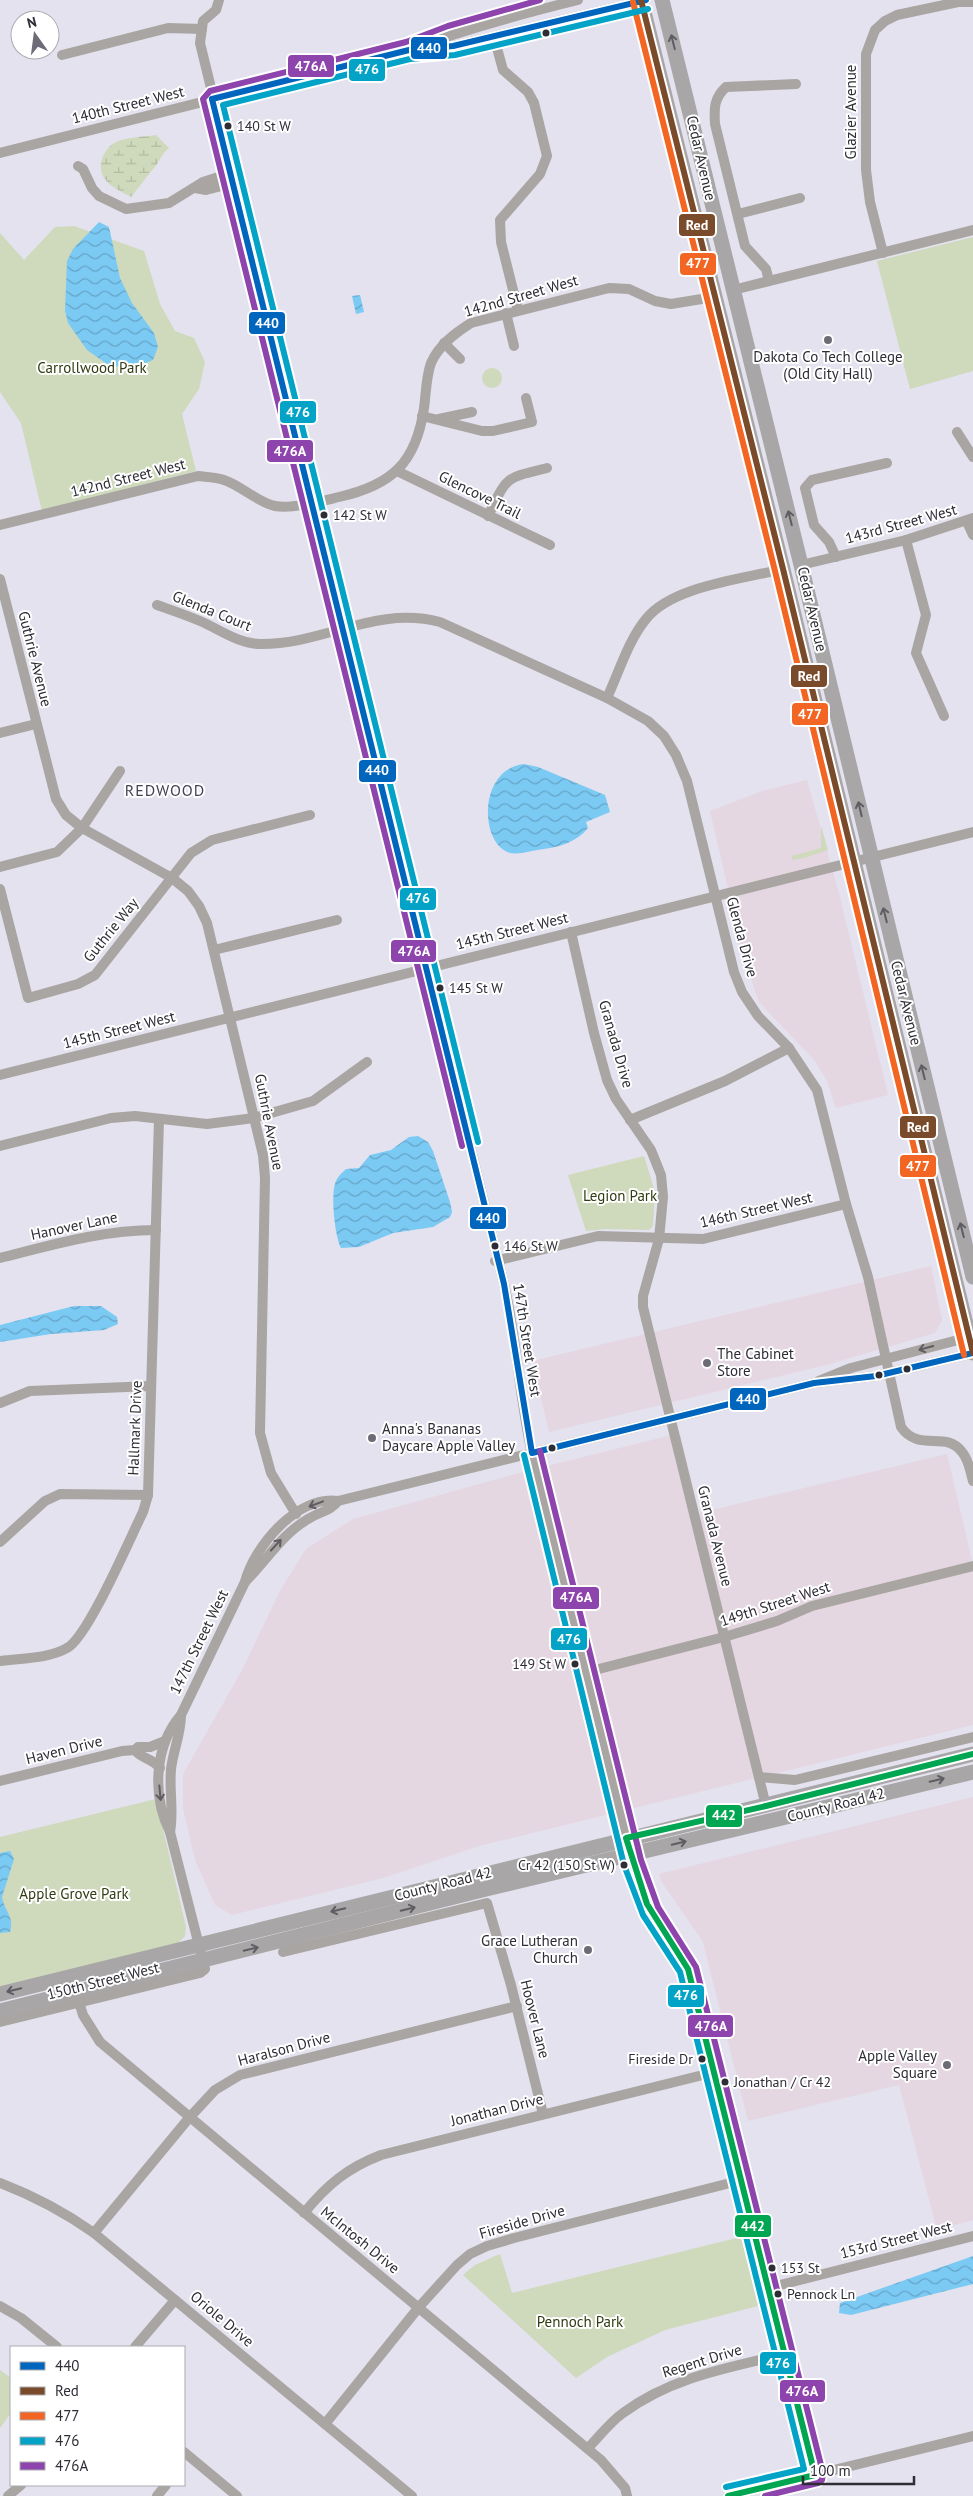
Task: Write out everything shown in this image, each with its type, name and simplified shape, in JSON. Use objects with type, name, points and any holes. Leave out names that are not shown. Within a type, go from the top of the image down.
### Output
[{"type":"highway","name":"Cedar Avenue","points":[[643,0],[714,297],[783,569],[852,862],[971,1336],[973,1353]]},
{"type":"highway","name":"Cedar Avenue","points":[[662,0],[802,565],[973,1277]]},
{"type":"highway","points":[[694,215],[706,235],[718,277],[723,285],[733,290]]},
{"type":"highway","points":[[714,297],[721,302],[727,312],[738,348],[758,393]]},
{"type":"highway","name":"County Road 42","points":[[0,1994],[626,1838],[766,1806],[973,1754]]},
{"type":"highway","name":"County Road 42","points":[[0,2012],[631,1854],[973,1772]]},
{"type":"street","points":[[62,55],[168,28],[202,29],[202,21],[216,10],[219,0]]},
{"type":"street","name":"140th Street West","points":[[0,153],[409,50],[477,27],[578,0]]},
{"type":"street","name":"140th Street West","points":[[409,50],[453,46],[643,0]]},
{"type":"street","name":"Glazier Avenue","points":[[883,253],[870,202],[866,170],[866,54],[875,30],[884,21],[897,15],[958,2],[973,2]]},
{"type":"street","name":"147th Street West","points":[[202,29],[200,43],[212,99],[427,968],[514,1330],[522,1407],[532,1453]]},
{"type":"street","points":[[494,36],[503,70],[528,92],[534,103],[547,156],[540,174],[505,212],[499,222],[501,242],[518,310]]},
{"type":"street","points":[[769,281],[766,269],[745,246],[715,124],[714,104],[718,94],[726,87],[796,84]]},
{"type":"street","points":[[78,166],[83,169],[92,188],[99,196],[126,209],[170,203],[203,182],[232,178]]},
{"type":"street","points":[[738,214],[800,198]]},
{"type":"street","points":[[733,290],[973,230]]},
{"type":"street","name":"142nd Street West","points":[[0,525],[198,476],[224,480],[275,506],[312,503],[369,489],[397,471],[413,450],[420,431],[431,364],[444,343],[471,323],[609,288],[629,289],[655,301],[671,304],[714,297]]},
{"type":"street","points":[[506,313],[514,346]]},
{"type":"street","points":[[444,343],[460,360]]},
{"type":"street","points":[[422,416],[482,431],[513,427],[532,422],[526,398]]},
{"type":"street","points":[[436,419],[472,412]]},
{"type":"street","points":[[957,432],[973,457]]},
{"type":"street","name":"143rd Street West","points":[[836,557],[829,542],[814,525],[805,488],[812,480],[887,463]]},
{"type":"street","points":[[488,516],[509,478],[547,468]]},
{"type":"street","name":"Glencove Trail","points":[[397,471],[550,546]]},
{"type":"street","points":[[970,520],[973,535]]},
{"type":"street","name":"143rd Street West","points":[[802,565],[906,540],[970,520]]},
{"type":"street","points":[[906,540],[926,615],[916,653],[944,716]]},
{"type":"street","points":[[607,698],[640,628],[657,607],[690,591],[783,569]]},
{"type":"street","name":"Guthrie Avenue","points":[[0,579],[3,601],[56,799],[66,815],[82,828],[172,878],[188,891],[199,906],[214,950],[263,1155],[265,1178],[260,1433],[270,1473],[296,1514]]},
{"type":"street","name":"Glenda Court","points":[[157,605],[200,620],[239,639],[258,644],[281,644],[343,628]]},
{"type":"street","name":"Glenda Drive","points":[[343,628],[404,616],[440,622],[607,698],[648,721],[664,736],[676,755],[687,781],[734,972],[742,992],[758,1016],[789,1048],[817,1090],[846,1204],[868,1277],[898,1421],[904,1432],[913,1439],[922,1442],[943,1441],[958,1447],[966,1458],[973,1481]]},
{"type":"street","name":"Guthrie Avenue","points":[[0,733],[36,724]]},
{"type":"street","points":[[0,867],[57,852],[82,828],[120,771]]},
{"type":"street","points":[[172,878],[191,853],[212,840],[310,815]]},
{"type":"street","name":"145th Street West","points":[[0,1075],[973,832]]},
{"type":"street","name":"Guthrie Way","points":[[0,889],[28,998],[78,984],[95,975],[172,878]]},
{"type":"street","points":[[214,950],[337,920]]},
{"type":"street","name":"Granada Drive","points":[[570,932],[607,1080],[616,1099],[651,1150],[661,1175],[663,1196],[658,1239],[643,1296],[643,1307],[671,1418]]},
{"type":"street","points":[[630,1120],[725,1081],[789,1048]]},
{"type":"street","points":[[0,1146],[111,1118],[135,1116],[207,1124],[254,1118],[313,1101],[367,1062]]},
{"type":"street","name":"Hallmark Drive","points":[[0,1661],[51,1655],[69,1648],[85,1630],[143,1512],[148,1495],[159,1119]]},
{"type":"street","name":"146th Street West","points":[[496,1261],[598,1236],[703,1239],[846,1204]]},
{"type":"street","name":"Hanover Lane","points":[[0,1258],[93,1234],[124,1230],[156,1230]]},
{"type":"street","name":"147th Street West","points":[[204,1961],[170,1832],[164,1819],[160,1802],[162,1754],[170,1728],[181,1716],[245,1582],[249,1565],[265,1541],[280,1525],[296,1514],[328,1499],[338,1501],[814,1383],[851,1368],[971,1336]]},
{"type":"street","name":"147th Street West","points":[[814,1383],[854,1380],[973,1353]]},
{"type":"street","points":[[0,1403],[30,1391],[151,1386]]},
{"type":"street","name":"Granada Avenue","points":[[671,1418],[766,1806]]},
{"type":"street","points":[[532,1453],[626,1838],[647,1902],[658,1924],[674,1944],[688,1969],[814,2475]]},
{"type":"street","points":[[0,1542],[45,1501],[60,1494],[148,1495]]},
{"type":"street","name":"147th Street West","points":[[245,1582],[286,1534],[310,1517],[333,1508],[338,1501]]},
{"type":"street","name":"149th Street West","points":[[587,1672],[724,1637],[777,1621],[812,1606],[973,1566]]},
{"type":"street","name":"147th Street West","points":[[170,1832],[173,1816],[170,1792],[174,1755],[181,1729],[181,1716]]},
{"type":"street","points":[[759,1777],[795,1780],[973,1737]]},
{"type":"street","name":"Haven Drive","points":[[0,1781],[122,1751],[135,1750],[138,1747],[150,1747],[165,1741]]},
{"type":"street","points":[[135,1750],[138,1754],[153,1759],[160,1768]]},
{"type":"street","points":[[162,1754],[174,1755]]},
{"type":"street","name":"Hoover Lane","points":[[283,1952],[487,1903],[517,2006],[543,2114]]},
{"type":"street","name":"150th Street West","points":[[0,2022],[200,1973],[205,1969],[204,1961]]},
{"type":"street","name":"McIntosh Drive","points":[[79,2002],[83,2015],[100,2042],[588,2448],[626,2488],[627,2496]]},
{"type":"street","name":"Haralson Drive","points":[[94,2233],[215,2090],[254,2070],[517,2006]]},
{"type":"street","name":"Jonathan Drive","points":[[304,2213],[318,2196],[344,2172],[381,2155],[715,2072]]},
{"type":"street","name":"Fireside Drive","points":[[325,2424],[419,2307],[457,2265],[470,2254],[486,2246],[742,2180]]},
{"type":"street","name":"Oriole Drive","points":[[0,2183],[33,2196],[63,2212],[94,2233],[412,2496]]},
{"type":"street","name":"153rd Street West","points":[[768,2288],[973,2236]]},
{"type":"street","points":[[136,2346],[175,2300]]},
{"type":"street","points":[[0,2306],[21,2318],[56,2346]]},
{"type":"street","name":"Regent Drive","points":[[588,2448],[621,2414],[660,2389],[692,2377],[784,2354]]},
{"type":"street","points":[[728,2496],[751,2493],[814,2475],[973,2436]]},
{"type":"street","points":[[186,2457],[237,2496]]},
{"type":"street","points":[[8,2496],[20,2486]]},
{"type":"street","points":[[157,2496],[165,2486]]},
{"type":"shaded area","points":[[807,780],[839,893],[888,1095],[836,1108],[827,1081],[815,1061],[759,1002],[745,962],[710,811],[762,791]]},
{"type":"shaded area","points":[[931,1266],[942,1320],[935,1333],[830,1364],[549,1432],[532,1361]]},
{"type":"shaded area","points":[[680,1433],[699,1513],[947,1454],[973,1565],[973,1725],[479,1846],[383,1878],[232,1915],[215,1905],[195,1860],[183,1808],[183,1774],[242,1670],[281,1589],[306,1549],[353,1519],[519,1473]]},
{"type":"shaded area","points":[[973,1797],[973,2220],[937,2230],[899,2085],[748,2121],[703,1942],[661,1881],[659,1874]]},
{"type":"green space","points":[[156,135],[169,148],[131,197],[108,183],[104,178],[101,167],[102,159],[110,146],[134,137]]},
{"type":"green space","name":"Carrollwood Park","points":[[74,226],[144,251],[160,304],[175,331],[194,338],[205,362],[199,389],[182,414],[196,471],[42,511],[21,423],[0,392],[0,233],[24,260],[55,227]]},
{"type":"green space","points":[[973,237],[973,371],[910,389],[877,261]]},
{"type":"green space","points":[[492,368],[499,371],[502,378],[499,385],[492,388],[485,385],[482,378],[485,371]]},
{"type":"green space","points":[[821,826],[828,850],[792,860],[792,856],[821,848]]},
{"type":"green space","name":"Legion Park","points":[[644,1156],[655,1192],[653,1226],[649,1230],[606,1229],[586,1231],[568,1175]]},
{"type":"green space","name":"Apple Grove Park","points":[[156,1799],[186,1927],[185,1936],[178,1943],[0,1987],[0,1837]]},
{"type":"green space","name":"Pennoch Park","points":[[741,2237],[758,2306],[665,2330],[607,2357],[576,2378],[463,2275],[475,2265],[500,2254],[512,2293]]},
{"type":"green space","points":[[0,2370],[10,2377],[10,2414],[0,2428]]},
{"type":"water","points":[[99,222],[109,227],[120,278],[132,303],[154,333],[158,347],[153,360],[131,369],[107,364],[87,350],[68,323],[65,311],[67,261],[73,249]]},
{"type":"water","points":[[360,295],[364,312],[356,314],[352,296]]},
{"type":"water","points":[[524,764],[538,767],[605,795],[610,812],[586,822],[588,828],[584,833],[568,843],[522,853],[510,853],[500,847],[493,836],[489,822],[488,807],[491,792],[498,779],[509,769]]},
{"type":"water","points":[[418,1136],[428,1142],[433,1151],[450,1202],[452,1212],[450,1217],[433,1227],[393,1233],[359,1247],[341,1248],[337,1235],[333,1205],[334,1187],[338,1177],[346,1169],[359,1168],[370,1155],[391,1150],[409,1137]]},
{"type":"water","points":[[74,1306],[101,1306],[117,1317],[118,1324],[104,1330],[51,1334],[0,1342],[0,1325]]},
{"type":"water","points":[[10,1851],[14,1859],[2,1897],[10,1918],[11,1927],[10,1932],[0,1933],[0,1853]]},
{"type":"water","points":[[973,2256],[973,2284],[851,2315],[839,2313],[840,2303]]},
{"type":"transit line","name":"476A","points":[[462,1146],[203,99],[210,91],[406,42],[448,26],[540,0]]},
{"type":"transit line","name":"Red","points":[[641,0],[783,569],[973,1353]]},
{"type":"transit line","name":"440","points":[[212,99],[409,50],[453,46],[646,0]]},
{"type":"transit line","name":"477","points":[[633,2],[775,571],[964,1355]]},
{"type":"transit line","name":"476","points":[[478,1142],[223,105],[410,59],[455,55],[648,9]]},
{"type":"transit line","name":"440","points":[[212,99],[504,1284],[532,1453],[814,1383],[876,1376],[973,1353]]},
{"type":"transit line","name":"476A","points":[[540,1451],[641,1860],[658,1907],[696,1967],[823,2473],[822,2480],[818,2483],[765,2496]]},
{"type":"transit line","name":"476","points":[[524,1455],[624,1865],[643,1915],[680,1972],[804,2469],[726,2487]]},
{"type":"transit line","name":"442","points":[[815,2475],[688,1969],[647,1904],[626,1838],[766,1806],[973,1754]]},
{"type":"transit line","name":"442","points":[[728,2496],[815,2475]]},
{"type":"place","name":"140 St W","points":[[228,126]]},
{"type":"place","name":"Dakota Co Tech College (Old City Hall)","points":[[828,340]]},
{"type":"place","name":"142 St W","points":[[324,515]]},
{"type":"place","name":"145 St W","points":[[440,988]]},
{"type":"place","name":"146 St W","points":[[495,1246]]},
{"type":"place","name":"The Cabinet Store","points":[[707,1363]]},
{"type":"place","name":"Anna's Bananas Daycare Apple Valley","points":[[372,1438]]},
{"type":"place","name":"149 St W","points":[[575,1664]]},
{"type":"place","name":"Cr 42 (150 St W)","points":[[624,1865]]},
{"type":"place","name":"Grace Lutheran Church","points":[[588,1950]]},
{"type":"place","name":"Fireside Dr","points":[[702,2059]]},
{"type":"place","name":"Apple Valley Square","points":[[947,2065]]},
{"type":"place","name":"Jonathan / Cr 42","points":[[725,2082]]},
{"type":"place","name":"153 St","points":[[772,2268]]},
{"type":"place","name":"Pennock Ln","points":[[778,2294]]},
{"type":"district","name":"REDWOOD","points":[[165,790]]}]
